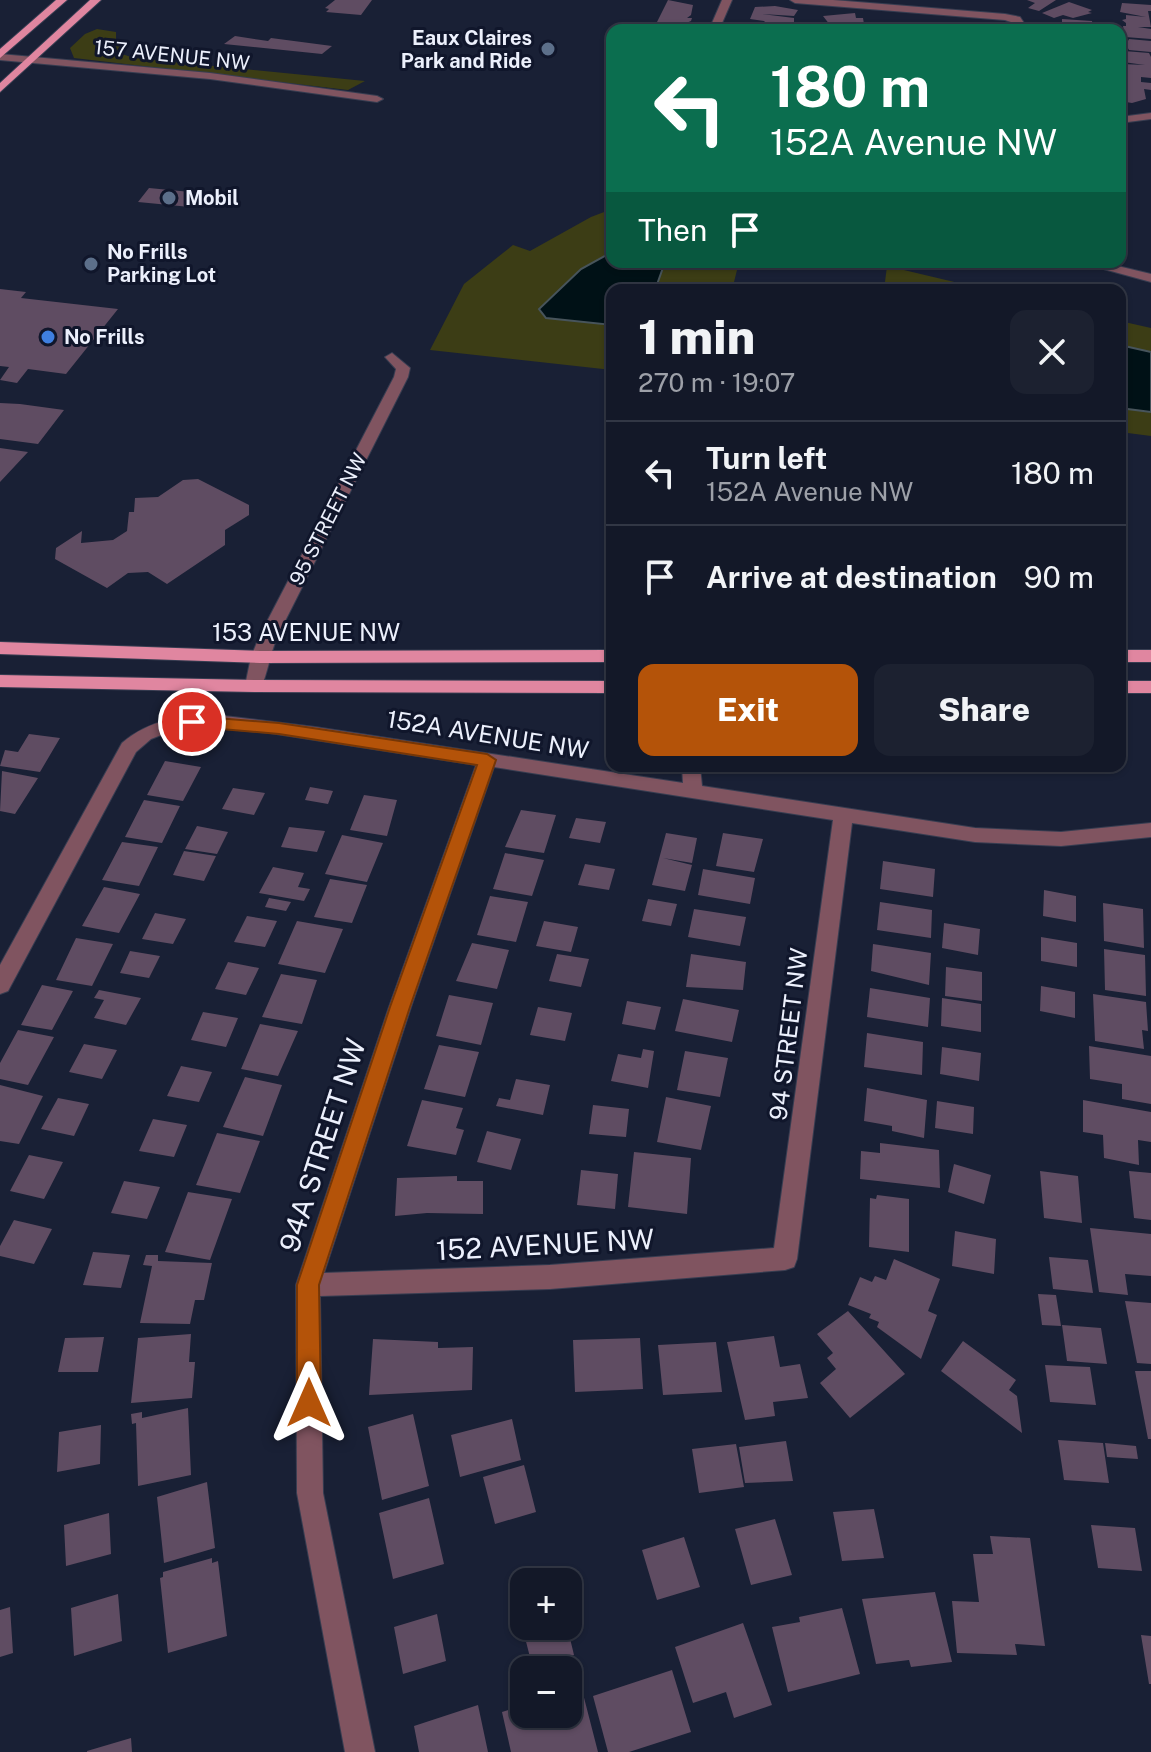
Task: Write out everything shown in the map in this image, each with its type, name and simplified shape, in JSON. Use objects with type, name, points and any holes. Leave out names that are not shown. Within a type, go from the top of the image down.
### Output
[{"type":"main road","points":[[0,56],[62,0]]},
{"type":"main road","points":[[0,89],[96,0]]},
{"type":"main road","name":"153 AVENUE NW","points":[[0,648],[260,657],[606,656]]},
{"type":"main road","points":[[1126,656],[1151,656]]},
{"type":"main road","points":[[0,681],[254,686],[606,687]]},
{"type":"main road","points":[[1126,687],[1151,687]]},
{"type":"street","points":[[717,24],[727,0]]},
{"type":"street","points":[[795,0],[1005,17],[1016,19],[1017,24]]},
{"type":"street","points":[[906,24],[908,9]]},
{"type":"street","name":"157 AVENUE NW","points":[[0,56],[309,88],[377,99]]},
{"type":"street","name":"157 AVENUE NW","points":[[0,70],[301,97],[341,95]]},
{"type":"street","points":[[1126,119],[1149,122]]},
{"type":"street","points":[[1110,268],[1151,278]]},
{"type":"street","name":"95 STREET NW","points":[[254,686],[260,657],[401,377],[401,364],[392,357]]},
{"type":"street","name":"152A AVENUE NW","points":[[0,985],[129,748],[150,730],[176,723],[242,725],[975,835],[1028,840],[1085,838],[1151,830]]},
{"type":"street","name":"94A STREET NW","points":[[360,1752],[310,1493],[308,1285],[400,1007],[487,760]]},
{"type":"street","points":[[691,772],[693,792]]},
{"type":"street","name":"94 STREET NW","points":[[785,1259],[843,815]]},
{"type":"street","name":"152 AVENUE NW","points":[[308,1285],[550,1277],[785,1259]]},
{"type":"shaded area","points":[[97,29],[116,32],[116,44],[122,48],[116,52],[134,58],[365,81],[348,90],[74,58],[70,48],[85,34]]},
{"type":"shaded area","points":[[606,211],[606,268],[738,268],[734,284],[606,284],[606,369],[430,350],[464,284],[513,245],[530,251]]},
{"type":"shaded area","points":[[606,255],[606,268],[663,268],[657,284],[606,284],[606,324],[546,318],[539,309],[581,269]]},
{"type":"shaded area","points":[[887,268],[895,268],[963,284],[885,284]]},
{"type":"shaded area","points":[[1126,322],[1151,328],[1151,436],[1126,433]]},
{"type":"shaded area","points":[[1126,346],[1151,352],[1151,412],[1126,409]]},
{"type":"building","points":[[335,0],[372,0],[361,15],[326,12],[329,9],[325,8]]},
{"type":"building","points":[[668,0],[693,5],[687,18],[692,18],[691,21],[656,24]]},
{"type":"building","points":[[1027,0],[1056,0],[1039,11],[1028,8],[1035,3]]},
{"type":"building","points":[[1069,2],[1092,10],[1088,12],[1092,13],[1073,18],[1063,15],[1054,18],[1042,13]]},
{"type":"building","points":[[1122,3],[1151,5],[1151,11],[1148,11],[1151,27],[1138,27],[1151,29],[1151,39],[1126,37],[1126,23],[1122,20],[1126,19],[1126,15],[1146,17],[1120,12]]},
{"type":"building","points":[[755,7],[798,10],[794,16],[761,14],[794,18],[794,24],[767,24],[750,19]]},
{"type":"building","points":[[855,13],[856,18],[863,18],[864,24],[829,24],[823,16]]},
{"type":"building","points":[[1062,19],[1092,21],[1092,24],[1062,24]]},
{"type":"building","points":[[235,36],[332,46],[322,54],[224,44]]},
{"type":"building","points":[[1129,39],[1151,41],[1151,52],[1129,50],[1126,45]]},
{"type":"building","points":[[1126,51],[1149,53],[1151,78],[1141,77],[1141,82],[1151,83],[1151,90],[1144,89],[1146,99],[1126,102],[1126,64],[1145,65],[1126,62]]},
{"type":"building","name":"Mobil","points":[[149,188],[201,193],[190,207],[138,202]]},
{"type":"building","name":"No Frills","points":[[0,289],[26,292],[21,298],[118,309],[66,374],[28,369],[17,383],[0,380],[9,367],[0,366]]},
{"type":"building","points":[[0,403],[64,410],[38,444],[0,439]]},
{"type":"building","points":[[0,448],[28,452],[0,482]]},
{"type":"building","points":[[198,479],[249,505],[249,515],[225,530],[225,545],[167,584],[148,572],[128,573],[107,588],[55,559],[56,548],[82,531],[81,543],[113,540],[127,531],[129,512],[134,512],[135,498],[158,497],[183,480]]},
{"type":"building","points":[[29,734],[60,738],[40,772],[0,766],[5,750],[18,752]]},
{"type":"building","points":[[165,761],[201,767],[183,801],[147,795]]},
{"type":"building","points":[[2,771],[38,778],[15,814],[0,811]]},
{"type":"building","points":[[310,787],[333,791],[328,804],[305,800]]},
{"type":"building","points":[[233,788],[265,793],[254,815],[222,809]]},
{"type":"building","points":[[364,795],[397,800],[387,836],[350,830]]},
{"type":"building","points":[[144,800],[180,806],[162,843],[125,837]]},
{"type":"building","points":[[521,810],[556,815],[544,853],[505,847]]},
{"type":"building","points":[[576,818],[606,822],[600,843],[569,838]]},
{"type":"building","points":[[197,826],[228,832],[217,854],[185,849]]},
{"type":"building","points":[[289,827],[325,831],[317,852],[281,847]]},
{"type":"building","points":[[666,833],[697,838],[692,863],[663,858],[692,865],[685,891],[652,885]]},
{"type":"building","points":[[723,833],[763,839],[754,872],[716,866]]},
{"type":"building","points":[[342,835],[383,843],[367,882],[325,874]]},
{"type":"building","points":[[122,842],[158,847],[139,886],[102,880]]},
{"type":"building","points":[[184,851],[216,856],[204,881],[173,875]]},
{"type":"building","points":[[505,853],[544,860],[532,896],[493,889]]},
{"type":"building","points":[[883,861],[935,869],[933,897],[880,889]]},
{"type":"building","points":[[585,864],[615,869],[609,890],[578,885]]},
{"type":"building","points":[[273,867],[304,873],[298,887],[310,889],[304,901],[259,893]]},
{"type":"building","points":[[703,869],[755,878],[750,904],[698,895]]},
{"type":"building","points":[[330,879],[367,885],[352,923],[314,917]]},
{"type":"building","points":[[104,887],[140,894],[119,933],[82,926]]},
{"type":"building","points":[[1044,890],[1076,896],[1076,922],[1043,916]]},
{"type":"building","points":[[490,896],[528,902],[516,942],[477,935]]},
{"type":"building","points":[[269,898],[291,902],[286,911],[265,907]]},
{"type":"building","points":[[648,899],[677,904],[671,926],[642,921]]},
{"type":"building","points":[[880,902],[932,910],[931,938],[877,930]]},
{"type":"building","points":[[1103,903],[1143,909],[1144,948],[1104,941]]},
{"type":"building","points":[[694,909],[746,917],[740,946],[688,937]]},
{"type":"building","points":[[155,913],[186,919],[173,944],[142,939]]},
{"type":"building","points":[[247,916],[277,921],[265,947],[234,942]]},
{"type":"building","points":[[297,921],[343,929],[325,973],[278,964]]},
{"type":"building","points":[[544,921],[578,927],[571,952],[536,946]]},
{"type":"building","points":[[944,923],[980,929],[978,955],[942,948]]},
{"type":"building","points":[[1041,937],[1077,943],[1077,967],[1041,961]]},
{"type":"building","points":[[76,938],[113,944],[92,986],[56,980]]},
{"type":"building","points":[[472,943],[509,950],[497,989],[456,981]]},
{"type":"building","points":[[873,944],[931,953],[929,985],[871,971]]},
{"type":"building","points":[[1104,949],[1145,955],[1146,996],[1105,990]]},
{"type":"building","points":[[130,951],[160,956],[149,978],[120,973]]},
{"type":"building","points":[[557,954],[589,959],[581,987],[549,981]]},
{"type":"building","points":[[691,954],[746,962],[743,990],[686,987]]},
{"type":"building","points":[[228,962],[259,968],[246,995],[215,989]]},
{"type":"building","points":[[946,967],[982,972],[982,1001],[945,996]]},
{"type":"building","points":[[281,974],[317,980],[302,1024],[262,1017]]},
{"type":"building","points":[[42,985],[73,991],[52,1030],[21,1025]]},
{"type":"building","points":[[1041,986],[1075,992],[1075,1018],[1040,1011]]},
{"type":"building","points":[[870,988],[930,998],[928,1027],[867,1017]]},
{"type":"building","points":[[99,990],[141,998],[126,1025],[94,1018],[104,1000],[94,998]]},
{"type":"building","points":[[1093,994],[1146,1002],[1148,1031],[1142,1030],[1144,1049],[1095,1041]]},
{"type":"building","points":[[449,995],[493,1003],[481,1045],[436,1036]]},
{"type":"building","points":[[942,998],[981,1004],[981,1032],[941,1026]]},
{"type":"building","points":[[683,999],[739,1010],[732,1042],[675,1031]]},
{"type":"building","points":[[627,1001],[661,1007],[655,1030],[622,1024]]},
{"type":"building","points":[[538,1007],[572,1013],[565,1041],[530,1035]]},
{"type":"building","points":[[203,1012],[238,1018],[226,1047],[191,1040]]},
{"type":"building","points":[[260,1024],[298,1031],[278,1076],[241,1069]]},
{"type":"building","points":[[18,1030],[54,1037],[28,1085],[0,1079],[0,1063]]},
{"type":"building","points":[[867,1033],[923,1042],[922,1075],[864,1067]]},
{"type":"building","points":[[84,1044],[117,1050],[102,1079],[69,1072]]},
{"type":"building","points":[[439,1045],[479,1052],[465,1097],[424,1089]]},
{"type":"building","points":[[1089,1046],[1151,1056],[1151,1104],[1122,1099],[1122,1084],[1090,1079]]},
{"type":"building","points":[[942,1047],[981,1053],[979,1081],[940,1074]]},
{"type":"building","points":[[643,1049],[654,1051],[648,1088],[611,1081],[618,1054],[641,1058]]},
{"type":"building","points":[[685,1051],[728,1058],[720,1097],[677,1090]]},
{"type":"building","points":[[181,1066],[212,1072],[199,1102],[167,1096]]},
{"type":"building","points":[[245,1077],[282,1085],[263,1136],[223,1127]]},
{"type":"building","points":[[516,1079],[550,1085],[543,1115],[496,1106],[499,1098],[510,1100]]},
{"type":"building","points":[[0,1085],[43,1096],[19,1144],[0,1141]]},
{"type":"building","points":[[867,1088],[927,1100],[924,1138],[892,1131],[892,1126],[864,1121]]},
{"type":"building","points":[[666,1097],[711,1106],[701,1150],[657,1142]]},
{"type":"building","points":[[58,1098],[89,1104],[74,1136],[41,1129]]},
{"type":"building","points":[[422,1100],[463,1108],[456,1128],[464,1130],[456,1155],[407,1146]]},
{"type":"building","points":[[1083,1100],[1151,1112],[1151,1142],[1138,1140],[1139,1165],[1104,1158],[1103,1135],[1083,1132]]},
{"type":"building","points":[[937,1101],[974,1107],[973,1134],[935,1128]]},
{"type":"building","points":[[593,1105],[629,1109],[626,1137],[589,1134]]},
{"type":"building","points":[[153,1119],[187,1125],[174,1157],[139,1151]]},
{"type":"building","points":[[487,1131],[521,1139],[511,1170],[477,1162]]},
{"type":"building","points":[[217,1133],[260,1141],[240,1193],[196,1185]]},
{"type":"building","points":[[880,1143],[939,1150],[940,1188],[860,1179],[861,1151],[880,1153]]},
{"type":"building","points":[[634,1152],[691,1158],[687,1214],[628,1207]]},
{"type":"building","points":[[29,1155],[63,1162],[44,1199],[10,1191]]},
{"type":"building","points":[[954,1164],[991,1175],[984,1204],[948,1192]]},
{"type":"building","points":[[581,1170],[618,1174],[615,1209],[577,1205]]},
{"type":"building","points":[[1040,1171],[1078,1176],[1082,1223],[1044,1218]]},
{"type":"building","points":[[1129,1171],[1151,1173],[1151,1220],[1134,1218]]},
{"type":"building","points":[[457,1176],[457,1181],[483,1181],[483,1214],[395,1216],[397,1178]]},
{"type":"building","points":[[124,1181],[160,1187],[147,1219],[111,1213]]},
{"type":"building","points":[[188,1192],[232,1199],[210,1260],[165,1252]]},
{"type":"building","points":[[877,1195],[909,1199],[909,1252],[869,1247],[870,1198],[876,1199]]},
{"type":"building","points":[[14,1220],[52,1229],[34,1264],[0,1256],[0,1246]]},
{"type":"building","points":[[1090,1228],[1151,1234],[1151,1276],[1125,1274],[1128,1295],[1099,1292]]},
{"type":"building","points":[[955,1231],[996,1239],[994,1274],[952,1266]]},
{"type":"building","points":[[93,1252],[130,1255],[121,1288],[83,1285]]},
{"type":"building","points":[[146,1255],[158,1255],[158,1261],[212,1263],[204,1300],[195,1300],[190,1324],[140,1323],[152,1266],[143,1265]]},
{"type":"building","points":[[1049,1257],[1088,1260],[1093,1293],[1053,1289]]},
{"type":"building","points":[[894,1259],[940,1279],[928,1311],[937,1315],[921,1359],[877,1327],[879,1322],[869,1318],[871,1314],[848,1305],[860,1277],[872,1282],[875,1276],[886,1280]]},
{"type":"building","points":[[1038,1294],[1056,1295],[1061,1326],[1042,1325]]},
{"type":"building","points":[[1125,1301],[1151,1303],[1151,1364],[1137,1363]]},
{"type":"building","points":[[848,1311],[905,1374],[850,1418],[820,1383],[836,1369],[827,1358],[833,1353],[817,1334]]},
{"type":"building","points":[[1062,1325],[1101,1328],[1107,1364],[1067,1361]]},
{"type":"building","points":[[191,1334],[189,1362],[195,1362],[192,1398],[131,1403],[138,1338]]},
{"type":"building","points":[[774,1336],[780,1367],[800,1364],[808,1398],[773,1402],[775,1416],[745,1420],[727,1342]]},
{"type":"building","points":[[104,1337],[98,1372],[58,1372],[65,1338]]},
{"type":"building","points":[[640,1338],[643,1389],[575,1392],[573,1340]]},
{"type":"building","points":[[373,1339],[438,1342],[438,1348],[473,1347],[472,1390],[369,1395]]},
{"type":"building","points":[[963,1341],[1016,1380],[1009,1390],[1017,1396],[1022,1433],[941,1371]]},
{"type":"building","points":[[716,1342],[722,1392],[663,1395],[658,1345]]},
{"type":"building","points":[[1045,1365],[1090,1367],[1096,1405],[1050,1402]]},
{"type":"building","points":[[1135,1371],[1151,1371],[1151,1439],[1148,1439]]},
{"type":"building","points":[[188,1408],[191,1475],[138,1486],[136,1423],[132,1424],[131,1414],[142,1412],[142,1418]]},
{"type":"building","points":[[413,1414],[429,1486],[382,1500],[368,1427]]},
{"type":"building","points":[[512,1419],[521,1460],[460,1477],[451,1435]]},
{"type":"building","points":[[101,1425],[100,1464],[57,1472],[59,1432]]},
{"type":"building","points":[[1058,1440],[1103,1443],[1109,1483],[1064,1480]]},
{"type":"building","points":[[786,1441],[793,1481],[745,1483],[739,1447]]},
{"type":"building","points":[[1105,1443],[1136,1446],[1138,1459],[1107,1457]]},
{"type":"building","points":[[736,1444],[744,1487],[699,1493],[692,1449]]},
{"type":"building","points":[[524,1465],[536,1512],[495,1524],[483,1477]]},
{"type":"building","points":[[207,1482],[215,1548],[164,1563],[157,1497]]},
{"type":"building","points":[[429,1498],[444,1564],[393,1579],[379,1513]]},
{"type":"building","points":[[874,1509],[884,1558],[842,1561],[833,1512]]},
{"type":"building","points":[[109,1513],[111,1554],[66,1566],[64,1525]]},
{"type":"building","points":[[775,1519],[792,1575],[751,1585],[735,1529]]},
{"type":"building","points":[[1091,1525],[1135,1528],[1142,1571],[1098,1568]]},
{"type":"building","points":[[990,1536],[1030,1538],[1045,1646],[1015,1644],[1017,1655],[957,1653],[952,1601],[979,1602],[973,1554],[993,1554]]},
{"type":"building","points":[[684,1537],[700,1587],[657,1600],[642,1550]]},
{"type":"building","points":[[212,1558],[212,1563],[218,1561],[227,1636],[168,1653],[160,1578],[163,1572]]},
{"type":"building","points":[[935,1592],[952,1662],[911,1667],[909,1660],[876,1664],[862,1599]]},
{"type":"building","points":[[118,1594],[122,1641],[74,1656],[71,1608]]},
{"type":"building","points":[[10,1607],[13,1653],[0,1657],[0,1610]]},
{"type":"building","points":[[842,1608],[860,1674],[788,1692],[772,1627],[800,1622],[799,1617]]},
{"type":"building","points":[[437,1614],[446,1661],[403,1674],[394,1627]]},
{"type":"building","points":[[743,1623],[772,1705],[734,1718],[726,1692],[693,1703],[675,1647]]},
{"type":"building","points":[[1141,1635],[1151,1636],[1151,1684],[1149,1684]]},
{"type":"building","points":[[526,1640],[570,1640],[574,1655],[571,1656],[530,1656]]},
{"type":"building","points":[[672,1670],[691,1732],[629,1752],[608,1752],[593,1696]]},
{"type":"building","points":[[582,1690],[598,1752],[511,1752],[502,1712],[510,1709],[510,1728],[582,1728]]},
{"type":"building","points":[[478,1705],[488,1752],[419,1752],[414,1726]]},
{"type":"building","points":[[131,1738],[132,1752],[87,1752],[87,1751]]},
{"type":"place","name":"Eaux Claires Park and Ride","points":[[548,49]]},
{"type":"place","name":"Mobil","points":[[169,198]]},
{"type":"place","name":"No Frills Parking Lot","points":[[91,264]]},
{"type":"place","name":"No Frills","points":[[48,337]]},
{"type":"route","points":[[192,722],[279,728],[487,760],[400,1007],[308,1285],[309,1403]]}]
